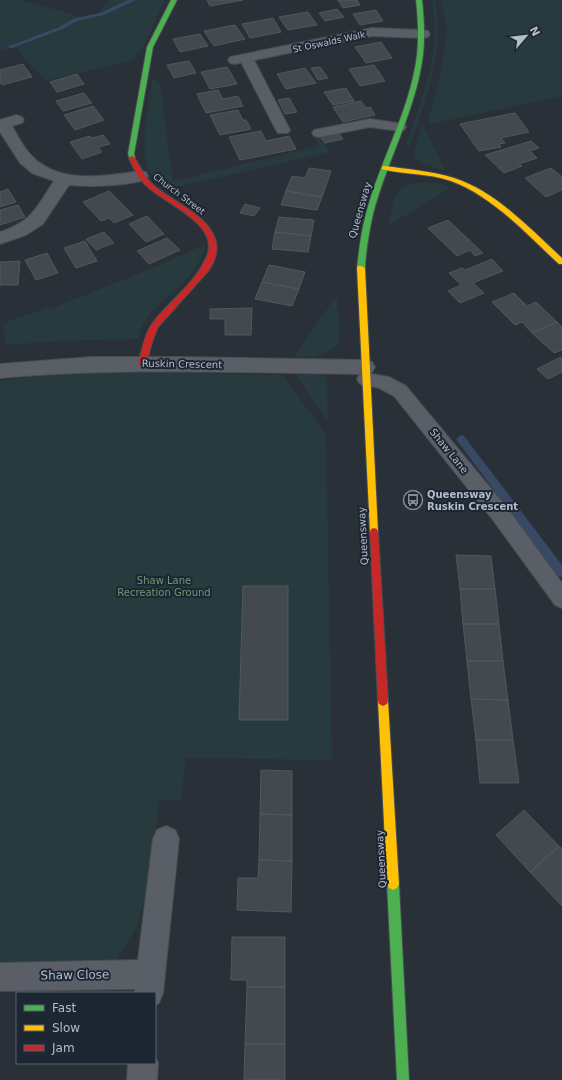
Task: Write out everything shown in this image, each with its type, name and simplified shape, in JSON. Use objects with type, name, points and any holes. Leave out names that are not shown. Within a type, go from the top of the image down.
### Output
[{"type":"street","name":"Church Street","points":[[142,364],[154,327],[172,304],[206,268],[214,251],[211,234],[197,219],[148,185],[134,167],[131,154],[148,66],[150,47],[174,0]]},
{"type":"street","name":"Queensway","points":[[403,1080],[365,373],[360,251],[369,214],[420,62],[423,34],[419,0]]},
{"type":"street","name":"St Oswalds Walk","points":[[240,59],[372,32],[423,34]]},
{"type":"street","points":[[16,120],[3,124],[25,159],[45,173],[64,179],[93,180],[140,176]]},
{"type":"street","points":[[384,168],[429,175],[461,184],[488,200],[562,262]]},
{"type":"street","points":[[0,238],[20,232],[37,220],[64,179]]},
{"type":"street","name":"Ruskin Crescent","points":[[0,371],[39,366],[142,364],[365,373]]},
{"type":"street","name":"Shaw Close","points":[[0,977],[150,983],[166,839]]},
{"type":"street","points":[[142,1080],[143,1064]]},
{"type":"lane","points":[[240,59],[283,130]]},
{"type":"lane","points":[[319,133],[370,123],[398,127]]},
{"type":"lane","name":"Shaw Lane","points":[[365,373],[400,391],[500,514],[562,599]]},
{"type":"green space","points":[[0,0],[20,0],[79,16],[99,13],[109,0],[165,0],[144,45],[133,60],[45,81],[16,48],[0,51]]},
{"type":"green space","points":[[432,0],[435,0],[437,20],[438,39],[436,58],[422,112],[409,149],[406,144],[424,91],[433,56],[435,38]]},
{"type":"green space","points":[[441,0],[562,0],[562,96],[430,124],[429,117],[441,73],[447,29]]},
{"type":"green space","points":[[152,80],[157,80],[160,84],[173,181],[319,146],[314,137],[320,136],[330,152],[169,189],[150,173],[145,153],[145,127]]},
{"type":"green space","points":[[422,124],[444,168],[443,170],[422,163],[413,157]]},
{"type":"green space","points":[[416,183],[437,183],[449,186],[450,188],[388,226],[394,200],[399,189]]},
{"type":"green space","points":[[206,244],[200,261],[194,270],[147,318],[138,339],[58,341],[7,345],[2,324],[48,307],[50,309],[160,265]]},
{"type":"green space","points":[[337,295],[340,340],[337,346],[315,357],[296,357],[295,355]]},
{"type":"green space","name":"Shaw Lane Recreation Ground","points":[[123,372],[283,375],[326,435],[332,760],[186,758],[181,800],[159,800],[151,882],[135,930],[115,961],[0,966],[0,381],[51,374]]},
{"type":"green space","points":[[297,373],[327,377],[328,423],[297,377]]},
{"type":"building","points":[[207,0],[243,0],[210,6]]},
{"type":"building","points":[[338,0],[357,0],[360,5],[343,8]]},
{"type":"building","points":[[337,9],[344,17],[325,21],[319,13]]},
{"type":"building","points":[[376,10],[383,21],[360,25],[353,14]]},
{"type":"building","points":[[308,12],[317,25],[288,30],[279,17]]},
{"type":"building","points":[[273,18],[281,32],[250,38],[242,24]]},
{"type":"building","points":[[235,25],[245,39],[214,46],[204,31]]},
{"type":"building","points":[[200,34],[208,46],[180,52],[173,39]]},
{"type":"building","points":[[381,42],[392,58],[366,63],[355,47]]},
{"type":"building","points":[[189,61],[196,73],[174,78],[167,65]]},
{"type":"building","points":[[23,64],[32,77],[2,85],[0,82],[0,70]]},
{"type":"building","points":[[374,65],[385,81],[360,86],[349,69]]},
{"type":"building","points":[[227,67],[237,84],[210,89],[201,72]]},
{"type":"building","points":[[320,67],[328,78],[318,80],[311,68]]},
{"type":"building","points":[[305,68],[316,83],[286,89],[277,74]]},
{"type":"building","points":[[77,74],[84,84],[57,92],[50,82]]},
{"type":"building","points":[[346,88],[354,101],[333,105],[324,92]]},
{"type":"building","points":[[218,90],[223,99],[238,96],[243,106],[206,113],[197,94]]},
{"type":"building","points":[[84,93],[92,103],[63,111],[56,101]]},
{"type":"building","points":[[289,98],[297,112],[285,114],[278,100]]},
{"type":"building","points":[[361,101],[366,108],[370,107],[375,115],[343,122],[333,107]]},
{"type":"building","points":[[93,106],[104,120],[75,130],[64,115]]},
{"type":"building","points":[[238,110],[243,120],[246,120],[251,129],[220,135],[210,115]]},
{"type":"building","points":[[515,113],[529,132],[501,138],[505,143],[499,144],[501,147],[479,151],[460,124]]},
{"type":"building","points":[[261,131],[266,141],[289,136],[296,149],[240,160],[229,137]]},
{"type":"building","points":[[337,132],[343,139],[325,143],[320,136]]},
{"type":"building","points":[[103,135],[110,144],[98,147],[102,152],[82,159],[70,142],[90,136],[92,138]]},
{"type":"building","points":[[531,141],[539,148],[530,151],[537,158],[519,164],[522,166],[504,173],[485,155]]},
{"type":"building","points":[[309,168],[331,171],[322,197],[286,191],[292,176],[305,178]]},
{"type":"building","points":[[551,168],[562,177],[562,190],[546,197],[525,178]]},
{"type":"building","points":[[8,189],[16,202],[0,207],[0,192]]},
{"type":"building","points":[[109,191],[133,215],[114,223],[109,218],[101,221],[83,202]]},
{"type":"building","points":[[286,191],[322,197],[317,210],[281,205]]},
{"type":"building","points":[[245,204],[260,208],[254,216],[240,213]]},
{"type":"building","points":[[18,205],[25,217],[0,225],[0,210]]},
{"type":"building","points":[[147,216],[164,234],[146,242],[129,224]]},
{"type":"building","points":[[279,217],[314,220],[311,236],[275,232]]},
{"type":"building","points":[[448,220],[483,253],[475,256],[470,250],[457,256],[428,228]]},
{"type":"building","points":[[104,232],[114,243],[96,250],[86,239]]},
{"type":"building","points":[[275,232],[311,236],[308,252],[272,249]]},
{"type":"building","points":[[167,238],[180,250],[149,264],[137,251]]},
{"type":"building","points":[[85,241],[97,261],[76,268],[64,248]]},
{"type":"building","points":[[47,253],[58,273],[36,280],[25,260]]},
{"type":"building","points":[[492,259],[503,271],[473,283],[484,293],[460,303],[448,291],[461,285],[449,273],[462,268],[465,270]]},
{"type":"building","points":[[20,261],[18,285],[0,285],[0,262]]},
{"type":"building","points":[[269,265],[305,272],[299,289],[262,282]]},
{"type":"building","points":[[262,282],[299,289],[292,306],[255,299]]},
{"type":"building","points":[[514,293],[527,306],[536,302],[557,322],[532,333],[522,322],[515,325],[492,302]]},
{"type":"building","points":[[252,308],[251,335],[225,335],[225,319],[210,319],[210,309]]},
{"type":"building","points":[[557,322],[562,327],[562,350],[554,353],[532,333]]},
{"type":"building","points":[[561,357],[562,372],[548,379],[537,369]]},
{"type":"building","points":[[456,555],[491,556],[495,589],[460,589]]},
{"type":"building","points":[[243,586],[288,586],[288,720],[239,720]]},
{"type":"building","points":[[460,589],[495,589],[499,624],[463,624]]},
{"type":"building","points":[[463,624],[499,624],[503,661],[467,661]]},
{"type":"building","points":[[467,661],[503,661],[508,700],[471,699]]},
{"type":"building","points":[[471,699],[508,700],[513,740],[476,740]]},
{"type":"building","points":[[476,740],[513,740],[519,783],[480,783]]},
{"type":"building","points":[[261,770],[292,771],[292,815],[260,814]]},
{"type":"building","points":[[524,810],[559,846],[530,872],[496,835]]},
{"type":"building","points":[[260,814],[292,815],[292,861],[259,860]]},
{"type":"building","points":[[559,846],[562,849],[562,906],[530,872]]},
{"type":"building","points":[[259,860],[292,861],[291,912],[237,910],[238,878],[258,878]]},
{"type":"building","points":[[232,937],[285,937],[285,987],[247,987],[247,980],[231,980]]},
{"type":"building","points":[[247,987],[285,987],[285,1044],[245,1044]]},
{"type":"building","points":[[245,1044],[285,1044],[285,1080],[244,1080]]},
{"type":"waterway","points":[[10,47],[61,28],[75,20],[102,14],[133,0]]},
{"type":"waterway","points":[[461,439],[562,573]]},
{"type":"traffic: fast","points":[[132,158],[131,154],[150,47],[174,0]]},
{"type":"traffic: fast","points":[[361,268],[364,240],[370,213],[407,109],[415,82],[421,41],[419,0]]},
{"type":"traffic: fast","points":[[393,884],[403,1080]]},
{"type":"traffic: slow","points":[[384,168],[419,172],[453,180],[468,187],[483,195],[511,216],[562,262]]},
{"type":"traffic: slow","points":[[361,268],[374,532]]},
{"type":"traffic: slow","points":[[383,701],[393,884]]},
{"type":"traffic: jam","points":[[132,158],[140,173],[150,186],[198,219],[207,229],[212,240],[212,253],[206,268],[155,326],[149,339],[142,364]]},
{"type":"traffic: jam","points":[[374,532],[383,701]]},
{"type":"place","name":"Queensway Ruskin Crescent","points":[[413,500]]}]
